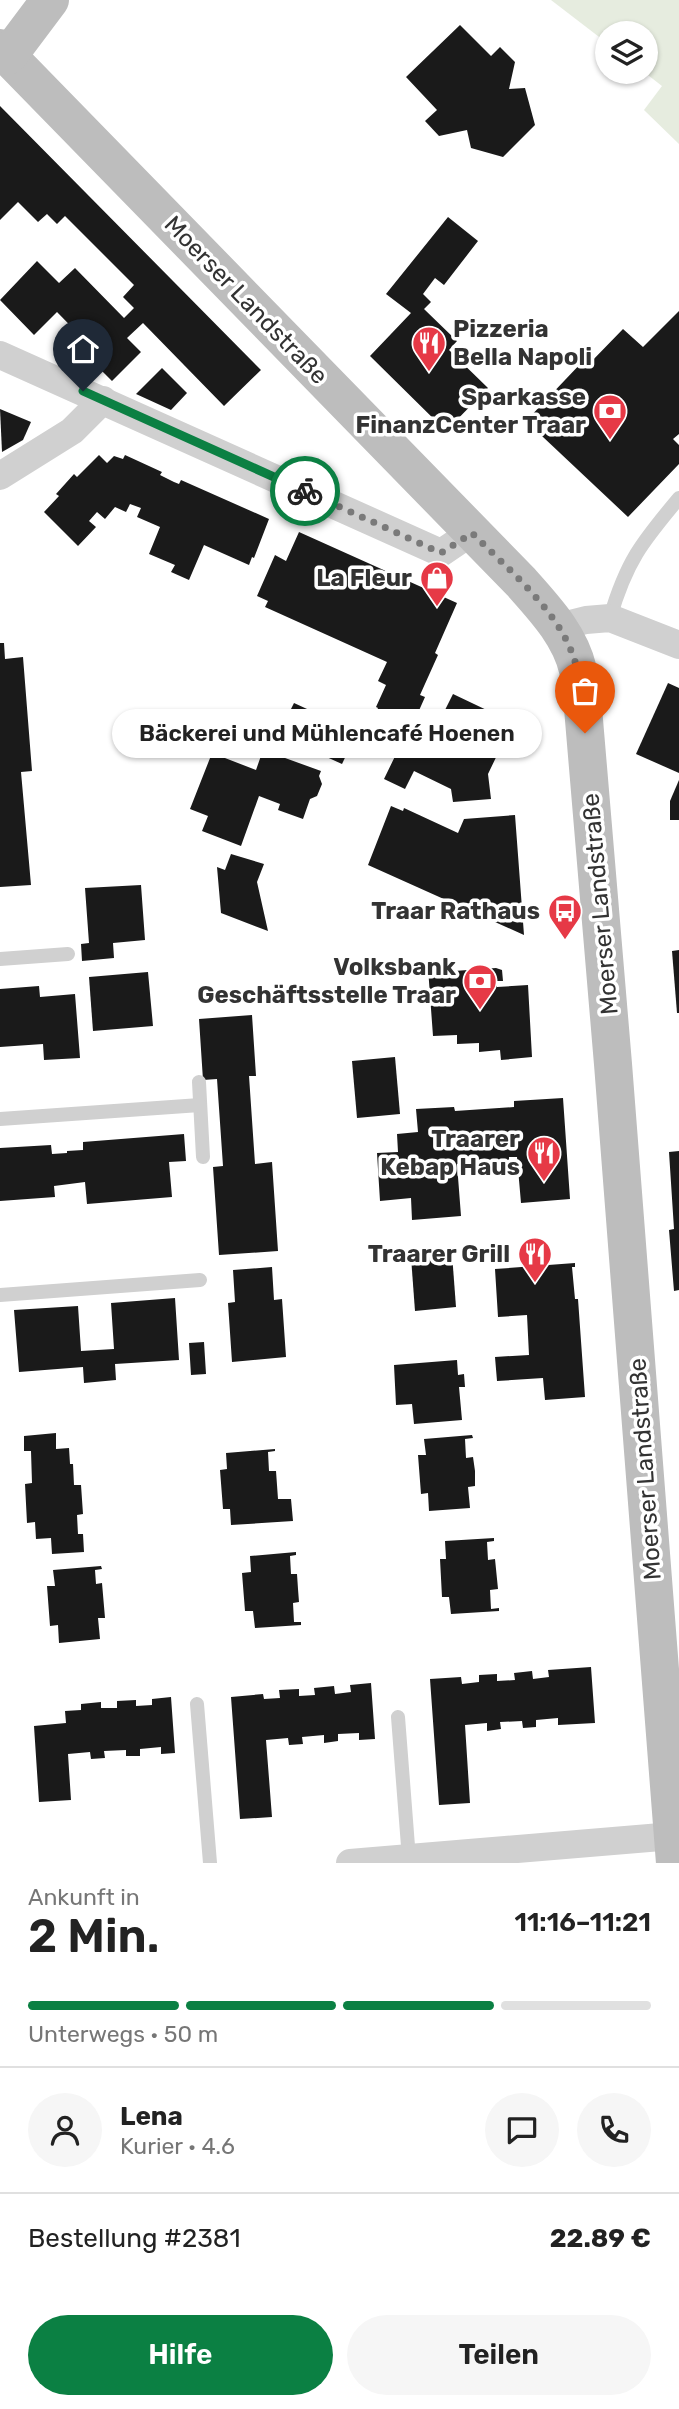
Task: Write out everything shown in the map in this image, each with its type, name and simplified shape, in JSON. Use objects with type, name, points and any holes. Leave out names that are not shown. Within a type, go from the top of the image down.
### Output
[{"type":"main road","points":[[4,52],[50,0]]},
{"type":"main road","name":"Moerser Landstraße","points":[[4,52],[521,583],[558,627],[571,650],[578,669],[583,708],[619,1129],[674,1850]]},
{"type":"street","points":[[0,355],[441,553],[472,533]]},
{"type":"street","points":[[0,476],[72,431],[103,400]]},
{"type":"street","points":[[558,627],[586,620],[610,618],[679,645]]},
{"type":"street","points":[[350,1863],[674,1850]]},
{"type":"lane","points":[[610,618],[631,559],[679,498]]},
{"type":"lane","points":[[0,959],[68,954]]},
{"type":"lane","points":[[199,1082],[203,1157]]},
{"type":"lane","points":[[0,1119],[200,1105]]},
{"type":"lane","points":[[0,1295],[200,1280]]},
{"type":"lane","points":[[197,1704],[211,1863]]},
{"type":"lane","points":[[398,1717],[409,1859]]},
{"type":"shaded area","points":[[551,0],[679,0],[679,144],[644,110],[662,86],[658,83],[658,21],[595,21],[595,34]]},
{"type":"building","points":[[460,25],[491,56],[500,47],[515,62],[509,89],[525,88],[535,125],[503,157],[471,148],[467,130],[439,136],[425,121],[437,110],[406,77]]},
{"type":"building","points":[[0,106],[261,370],[224,406],[143,323],[127,338],[141,352],[112,381],[98,367],[105,361],[57,312],[34,335],[0,300],[37,261],[59,283],[75,268],[124,318],[134,308],[123,297],[134,285],[65,216],[57,224],[47,214],[38,222],[18,202],[0,220]]},
{"type":"building","points":[[448,217],[478,241],[444,285],[435,278],[423,294],[431,302],[424,309],[457,341],[449,350],[488,388],[446,431],[370,356],[411,313],[386,294]]},
{"type":"building","points":[[679,311],[679,434],[673,439],[679,445],[679,464],[628,517],[526,421],[584,360],[589,364],[623,329],[643,347]]},
{"type":"building","points":[[162,368],[187,393],[171,410],[136,394]]},
{"type":"building","points":[[0,409],[31,422],[23,440],[2,452]]},
{"type":"building","points":[[99,455],[107,463],[114,456],[123,459],[125,455],[162,472],[160,475],[174,482],[179,484],[181,480],[269,519],[254,558],[252,557],[249,565],[204,545],[189,580],[171,572],[175,565],[149,554],[160,527],[137,517],[141,508],[130,504],[126,512],[115,507],[105,519],[97,512],[89,521],[96,527],[78,546],[44,512],[74,474],[77,477]]},
{"type":"building","points":[[299,532],[457,603],[435,653],[438,655],[420,695],[425,697],[413,724],[400,718],[394,730],[373,720],[386,685],[378,681],[387,662],[265,607],[268,601],[257,596],[275,555],[286,561]]},
{"type":"building","points":[[0,643],[4,643],[5,659],[23,657],[32,771],[21,772],[31,885],[0,887]]},
{"type":"building","points":[[668,683],[679,688],[679,773],[636,754]]},
{"type":"building","points":[[453,694],[495,714],[489,726],[496,729],[501,747],[488,774],[491,799],[453,802],[451,789],[414,771],[405,789],[384,779],[400,746],[416,754],[427,731],[433,734]]},
{"type":"building","points":[[294,703],[357,732],[342,764],[278,735]]},
{"type":"building","points":[[263,750],[321,771],[319,776],[322,784],[317,796],[310,799],[303,819],[278,810],[280,804],[259,796],[241,846],[202,831],[208,816],[190,809],[212,753],[256,770]]},
{"type":"building","points":[[679,780],[679,820],[670,820],[670,801]]},
{"type":"building","points":[[391,806],[403,811],[404,808],[458,833],[464,819],[515,815],[524,935],[368,865]]},
{"type":"building","points":[[231,854],[264,864],[257,882],[268,931],[221,913],[217,867],[225,870]]},
{"type":"building","points":[[141,885],[145,940],[113,943],[114,958],[82,961],[81,944],[89,943],[85,888]]},
{"type":"building","points":[[679,950],[679,1013],[677,1013],[672,951]]},
{"type":"building","name":"Volksbank Geschäftsstelle Traar","points":[[454,966],[454,971],[496,968],[502,970],[503,981],[497,981],[497,987],[528,985],[532,1057],[501,1060],[500,1050],[479,1052],[479,1043],[457,1044],[457,1035],[433,1036],[428,968]]},
{"type":"building","points":[[148,972],[153,1026],[93,1031],[89,977]]},
{"type":"building","points":[[39,986],[40,997],[75,994],[80,1058],[44,1060],[43,1044],[0,1047],[0,989]]},
{"type":"building","points":[[252,1015],[256,1076],[249,1076],[255,1164],[272,1162],[278,1251],[219,1255],[213,1167],[223,1166],[217,1079],[203,1080],[199,1019]]},
{"type":"building","points":[[395,1057],[400,1114],[357,1118],[352,1061]]},
{"type":"building","points":[[563,1098],[570,1199],[521,1203],[517,1157],[509,1157],[509,1165],[466,1168],[466,1163],[457,1164],[461,1216],[412,1220],[411,1198],[380,1201],[377,1153],[398,1152],[397,1134],[418,1132],[416,1109],[454,1107],[455,1111],[514,1107],[514,1101]]},
{"type":"building","points":[[184,1134],[186,1161],[169,1162],[172,1197],[87,1204],[85,1182],[54,1186],[55,1197],[0,1201],[0,1148],[51,1145],[52,1154],[67,1153],[83,1150],[83,1142]]},
{"type":"building","points":[[679,1151],[679,1290],[674,1291],[669,1230],[674,1229],[669,1152]]},
{"type":"building","points":[[452,1254],[456,1307],[415,1311],[411,1257]]},
{"type":"building","points":[[575,1263],[575,1267],[572,1267],[575,1299],[578,1299],[585,1397],[545,1400],[543,1378],[497,1381],[495,1357],[529,1355],[527,1315],[498,1317],[495,1269]]},
{"type":"building","points":[[272,1267],[274,1300],[282,1299],[286,1357],[232,1362],[228,1303],[235,1302],[233,1270]]},
{"type":"building","points":[[175,1298],[179,1360],[115,1364],[116,1380],[84,1383],[83,1367],[19,1372],[14,1310],[78,1306],[81,1351],[114,1349],[111,1303]]},
{"type":"building","points":[[204,1342],[206,1374],[191,1375],[189,1343]]},
{"type":"building","points":[[457,1360],[458,1375],[464,1374],[465,1387],[459,1387],[462,1420],[414,1424],[412,1404],[396,1405],[394,1365]]},
{"type":"building","points":[[56,1433],[56,1449],[69,1448],[74,1485],[81,1485],[83,1514],[77,1515],[78,1534],[83,1534],[84,1552],[52,1554],[51,1538],[36,1539],[35,1522],[27,1523],[25,1484],[32,1483],[31,1451],[24,1451],[24,1436]]},
{"type":"building","points":[[472,1435],[473,1438],[465,1439],[466,1458],[473,1457],[475,1471],[475,1486],[468,1487],[470,1508],[429,1511],[428,1493],[421,1494],[418,1455],[426,1455],[424,1439]]},
{"type":"building","points":[[275,1449],[268,1452],[269,1471],[276,1471],[278,1499],[291,1499],[293,1521],[231,1525],[230,1509],[223,1509],[220,1470],[227,1469],[226,1453]]},
{"type":"building","points":[[494,1538],[494,1541],[487,1542],[488,1560],[495,1559],[498,1589],[490,1590],[491,1609],[499,1608],[499,1611],[451,1614],[449,1597],[442,1597],[440,1559],[446,1559],[445,1541]]},
{"type":"building","points":[[296,1552],[296,1555],[290,1556],[291,1574],[297,1574],[299,1602],[293,1603],[294,1622],[301,1622],[301,1625],[255,1628],[253,1611],[245,1611],[242,1573],[251,1572],[250,1556]]},
{"type":"building","points":[[101,1566],[102,1569],[95,1570],[96,1584],[102,1583],[105,1618],[98,1618],[100,1639],[59,1643],[58,1625],[50,1626],[47,1586],[55,1586],[53,1570]]},
{"type":"building","points":[[591,1667],[595,1723],[558,1725],[558,1718],[536,1720],[536,1727],[523,1728],[522,1721],[500,1722],[501,1729],[487,1731],[487,1723],[465,1725],[470,1803],[439,1805],[430,1679],[461,1677],[462,1684],[479,1682],[479,1675],[497,1674],[497,1681],[515,1680],[514,1673],[532,1671],[533,1679],[549,1677],[548,1670]]},
{"type":"building","points":[[371,1683],[375,1739],[359,1740],[359,1733],[338,1734],[338,1741],[324,1743],[324,1735],[302,1737],[303,1744],[289,1745],[288,1738],[266,1740],[272,1817],[240,1819],[231,1697],[263,1694],[264,1699],[280,1698],[279,1690],[299,1689],[299,1696],[315,1695],[314,1688],[334,1686],[335,1694],[351,1692],[350,1685]]},
{"type":"building","points":[[171,1697],[175,1753],[161,1754],[161,1747],[140,1749],[140,1756],[126,1756],[126,1750],[104,1751],[105,1758],[91,1759],[90,1752],[68,1754],[71,1800],[39,1802],[34,1726],[66,1723],[65,1711],[81,1710],[81,1704],[101,1702],[101,1708],[117,1708],[117,1701],[136,1700],[136,1706],[152,1705],[152,1699]]},
{"type":"way so far","points":[[305,491],[441,553],[472,533],[541,605],[571,650],[578,669],[585,733]]},
{"type":"place","name":"Pizzeria Bella Napoli","points":[[429,373]]},
{"type":"place","name":"Sparkasse FinanzCenter Traar","points":[[610,441]]},
{"type":"place","name":"La Fleur","points":[[437,608]]},
{"type":"place","name":"Bäckerei und Mühlencafé Hoenen","points":[[585,733]]},
{"type":"place","name":"Traar Rathaus","points":[[565,941]]},
{"type":"place","name":"Volksbank Geschäftsstelle Traar","points":[[480,1011]]},
{"type":"place","name":"Traarer Kebap Haus","points":[[544,1183]]},
{"type":"place","name":"Traarer Grill","points":[[535,1284]]},
{"type":"route","points":[[83,391],[305,491]]}]
